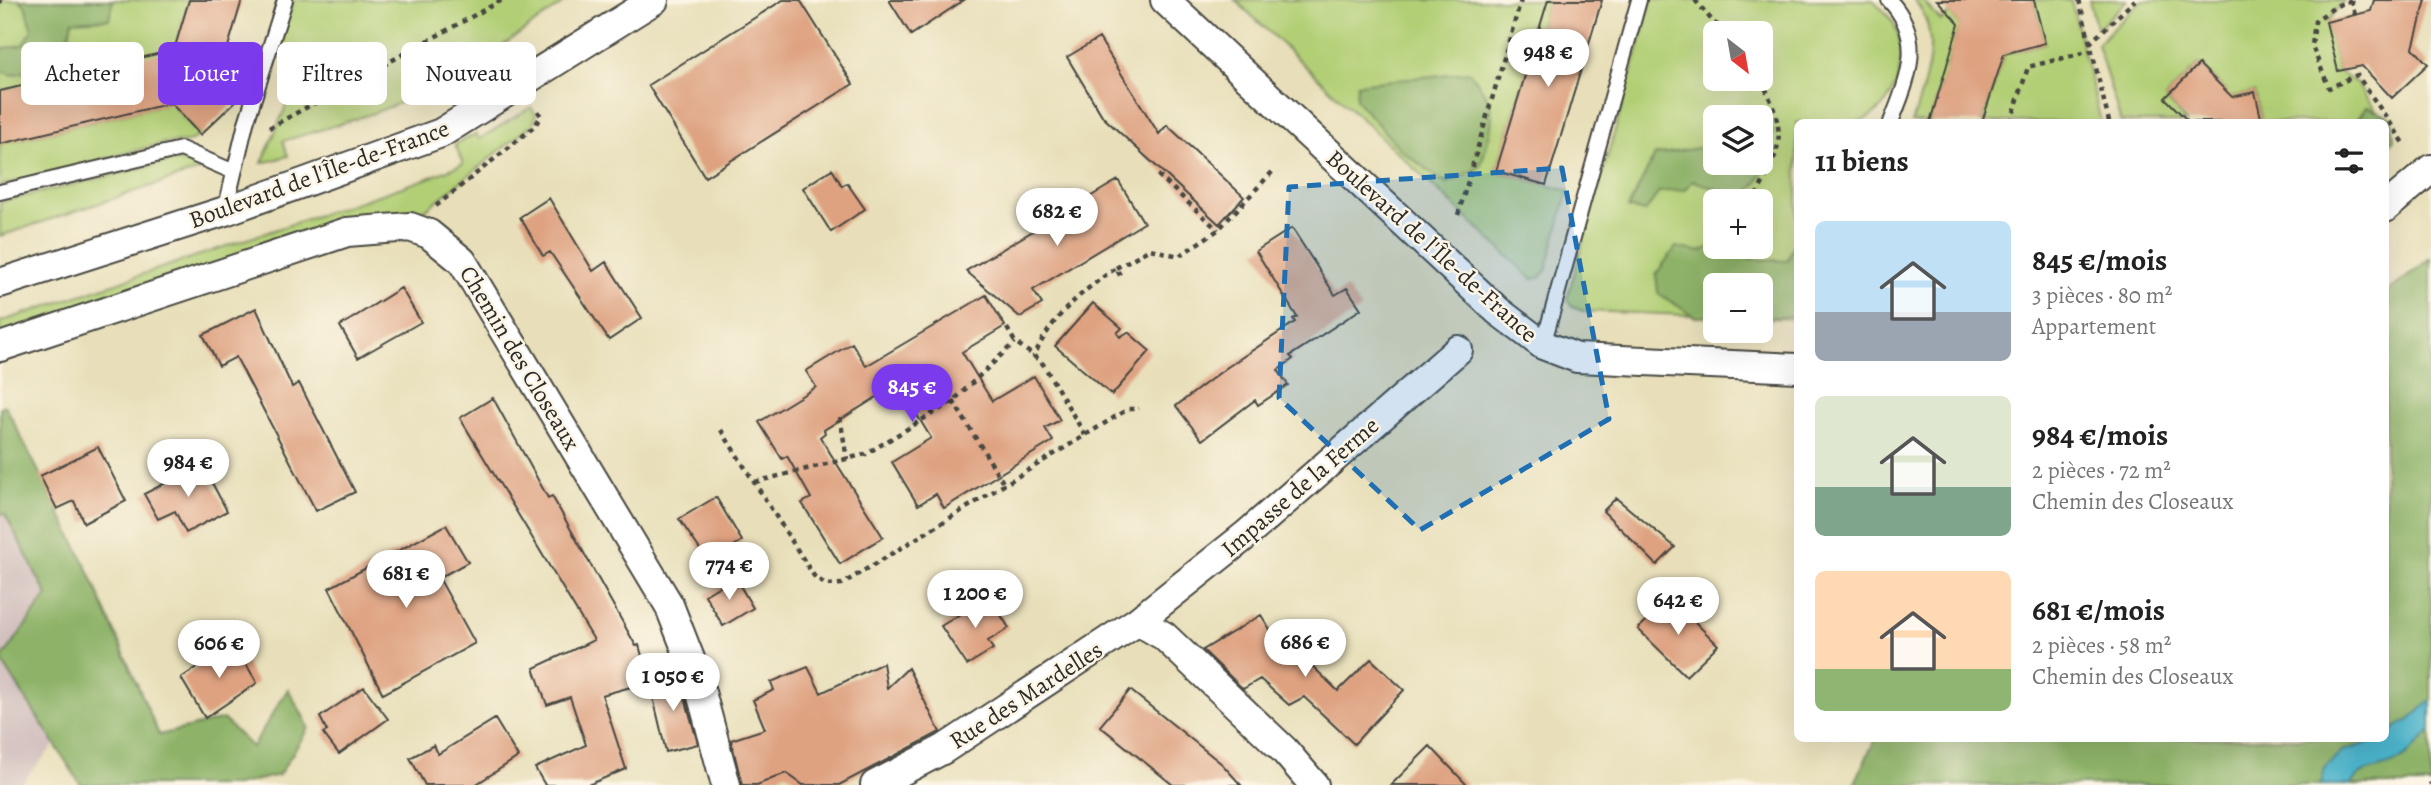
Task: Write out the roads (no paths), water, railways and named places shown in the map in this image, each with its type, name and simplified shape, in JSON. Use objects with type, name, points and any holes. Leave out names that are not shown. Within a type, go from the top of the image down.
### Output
[{"type":"street","name":"Boulevard de l'Île-de-France","points":[[0,284],[225,211],[441,133],[654,0]]},
{"type":"street","name":"Boulevard de l'Île-de-France","points":[[1165,0],[1498,312],[1543,345],[1577,358],[1794,368]]},
{"type":"street","points":[[2389,205],[2431,169]]},
{"type":"street","name":"Chemin des Closeaux","points":[[0,347],[347,232],[410,227],[429,234],[462,261],[669,605],[696,674],[726,785]]},
{"type":"street","name":"Impasse de la Ferme","points":[[1138,621],[1246,535],[1458,350]]},
{"type":"street","points":[[1138,621],[1174,646],[1284,750],[1314,785]]},
{"type":"street","name":"Rue des Mardelles","points":[[875,785],[944,749],[1138,621]]},
{"type":"lane","points":[[225,211],[241,145],[285,0]]},
{"type":"lane","points":[[1543,345],[1639,0]]},
{"type":"lane","points":[[1889,0],[1906,21],[1912,41],[1910,74],[1892,119]]},
{"type":"lane","points":[[0,192],[181,149],[234,172]]},
{"type":"water","points":[[2431,700],[2431,731],[2406,755],[2390,765],[2360,775],[2351,785],[2321,785],[2325,767],[2342,751],[2372,742],[2389,742],[2389,732],[2409,720]]}]
